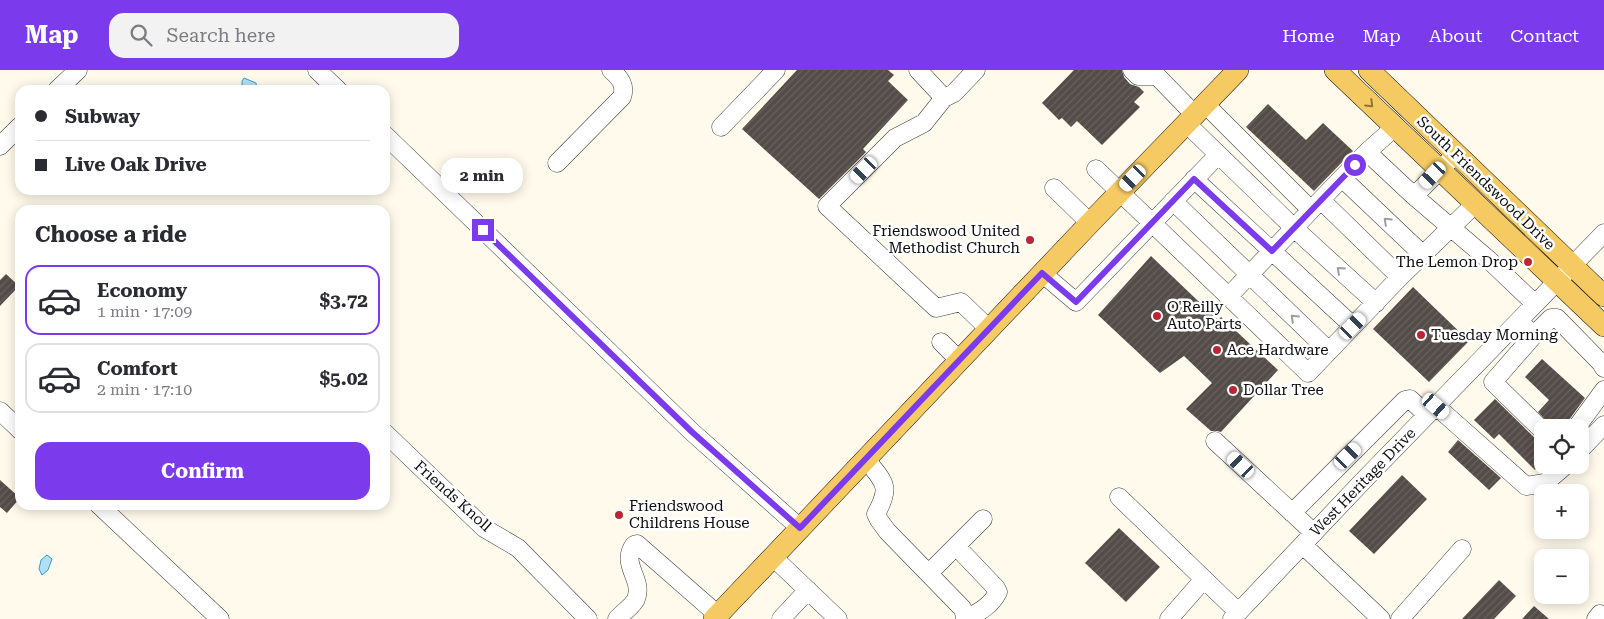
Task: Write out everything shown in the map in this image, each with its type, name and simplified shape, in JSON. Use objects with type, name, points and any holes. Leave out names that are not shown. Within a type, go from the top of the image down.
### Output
[{"type":"main road","points":[[716,617],[1042,273],[1238,70]]},
{"type":"main road","name":"South Friendswood Drive","points":[[1335,70],[1604,326]]},
{"type":"main road","name":"South Friendswood Drive","points":[[1368,70],[1604,296]]},
{"type":"street","points":[[62,85],[78,70]]},
{"type":"street","points":[[318,70],[333,85]]},
{"type":"street","points":[[558,163],[622,97],[624,92],[621,79],[611,70]]},
{"type":"street","points":[[722,127],[776,70]]},
{"type":"street","points":[[976,70],[954,93],[944,98],[924,123],[894,138],[827,206],[936,308],[961,302],[990,329]]},
{"type":"street","points":[[1132,70],[1138,76],[1160,73],[1196,114],[1316,205],[1400,277]]},
{"type":"street","points":[[920,71],[944,98]]},
{"type":"street","points":[[1196,114],[1218,155],[1376,303]]},
{"type":"street","points":[[1228,297],[1367,152],[1395,128]]},
{"type":"street","points":[[0,146],[15,131]]},
{"type":"street","points":[[390,140],[692,432],[800,528]]},
{"type":"street","points":[[1367,152],[1414,196],[1489,260],[1535,304]]},
{"type":"street","points":[[1414,196],[1456,154]]},
{"type":"street","points":[[1042,273],[1076,302],[1218,155]]},
{"type":"street","points":[[1096,169],[1150,224],[1308,374],[1422,254],[1475,204]]},
{"type":"street","points":[[1342,178],[1422,254]]},
{"type":"street","points":[[1194,179],[1353,326]]},
{"type":"street","points":[[1054,188],[1090,223]]},
{"type":"street","points":[[1173,201],[1329,351]]},
{"type":"street","name":"West Heritage Drive","points":[[1235,616],[1557,281],[1601,241]]},
{"type":"street","points":[[1565,325],[1585,307]]},
{"type":"street","points":[[1493,382],[1551,318],[1557,318],[1565,325],[1603,364]]},
{"type":"street","points":[[1519,320],[1534,335]]},
{"type":"street","points":[[941,342],[960,361]]},
{"type":"street","points":[[1476,365],[1534,422]]},
{"type":"street","points":[[1583,419],[1604,390]]},
{"type":"street","points":[[1292,513],[1405,400],[1410,399],[1432,410],[1526,486],[1545,483],[1556,474]]},
{"type":"street","points":[[0,411],[15,425]]},
{"type":"street","points":[[1589,441],[1604,425]]},
{"type":"street","name":"Friends Knoll","points":[[390,438],[484,528],[518,548],[588,619]]},
{"type":"street","points":[[1215,441],[1292,513],[1308,539],[1381,619]]},
{"type":"street","points":[[866,460],[885,484],[886,493],[876,514],[879,520],[887,532],[962,608],[966,619],[983,610],[994,600],[998,592],[956,546]]},
{"type":"street","points":[[1119,496],[1204,579],[1235,616]]},
{"type":"street","points":[[104,510],[220,619]]},
{"type":"street","points":[[928,573],[983,519]]},
{"type":"street","points":[[617,619],[636,600],[638,586],[628,561],[630,551],[637,544],[716,617]]},
{"type":"street","points":[[1400,619],[1462,549]]},
{"type":"street","points":[[773,558],[838,619]]},
{"type":"street","points":[[1169,619],[1204,579]]},
{"type":"street","points":[[781,619],[808,590]]},
{"type":"water","points":[[244,78],[256,83],[256,85],[242,85]]},
{"type":"water","points":[[47,555],[52,559],[48,570],[42,575],[39,569],[41,560]]},
{"type":"building","points":[[797,70],[888,70],[894,75],[888,81],[908,100],[863,149],[866,152],[819,199],[742,129]]},
{"type":"building","points":[[1074,70],[1122,70],[1124,77],[1130,84],[1139,87],[1144,92],[1134,102],[1140,107],[1102,145],[1077,121],[1071,127],[1062,118],[1059,120],[1042,103]]},
{"type":"building","points":[[1268,104],[1306,140],[1323,123],[1353,151],[1314,191],[1246,127]]},
{"type":"building","points":[[1151,256],[1218,320],[1221,317],[1278,370],[1221,432],[1211,431],[1186,409],[1212,383],[1184,356],[1160,373],[1098,315]]},
{"type":"building","points":[[6,274],[15,282],[15,290],[0,306],[0,280]]},
{"type":"building","name":"Tuesday Morning","points":[[1413,287],[1469,341],[1429,382],[1373,329]]},
{"type":"building","points":[[1542,359],[1585,398],[1570,419],[1545,419],[1538,412],[1549,400],[1525,377]]},
{"type":"building","points":[[1495,399],[1534,437],[1534,469],[1499,434],[1494,439],[1474,420]]},
{"type":"building","points":[[1458,440],[1501,478],[1489,490],[1448,452]]},
{"type":"building","points":[[1402,475],[1427,499],[1374,554],[1349,531]]},
{"type":"building","points":[[0,480],[15,494],[15,504],[7,513],[0,507]]},
{"type":"building","points":[[1119,528],[1160,567],[1126,602],[1085,563]]},
{"type":"building","points":[[1499,580],[1516,596],[1494,619],[1462,619]]},
{"type":"building","points":[[1534,606],[1549,619],[1522,619]]},
{"type":"place","name":"Friendswood United Methodist Church","points":[[1030,240]]},
{"type":"place","name":"The Lemon Drop","points":[[1528,262]]},
{"type":"place","name":"O'Reilly Auto Parts","points":[[1157,316]]},
{"type":"place","name":"Tuesday Morning","points":[[1421,335]]},
{"type":"place","name":"Ace Hardware","points":[[1217,350]]},
{"type":"place","name":"Dollar Tree","points":[[1233,390]]},
{"type":"place","name":"Friendswood Childrens House","points":[[619,515]]},
{"type":"route","points":[[483,230],[692,432],[800,528],[1042,273],[1076,302],[1194,179],[1272,251],[1355,165]]}]
